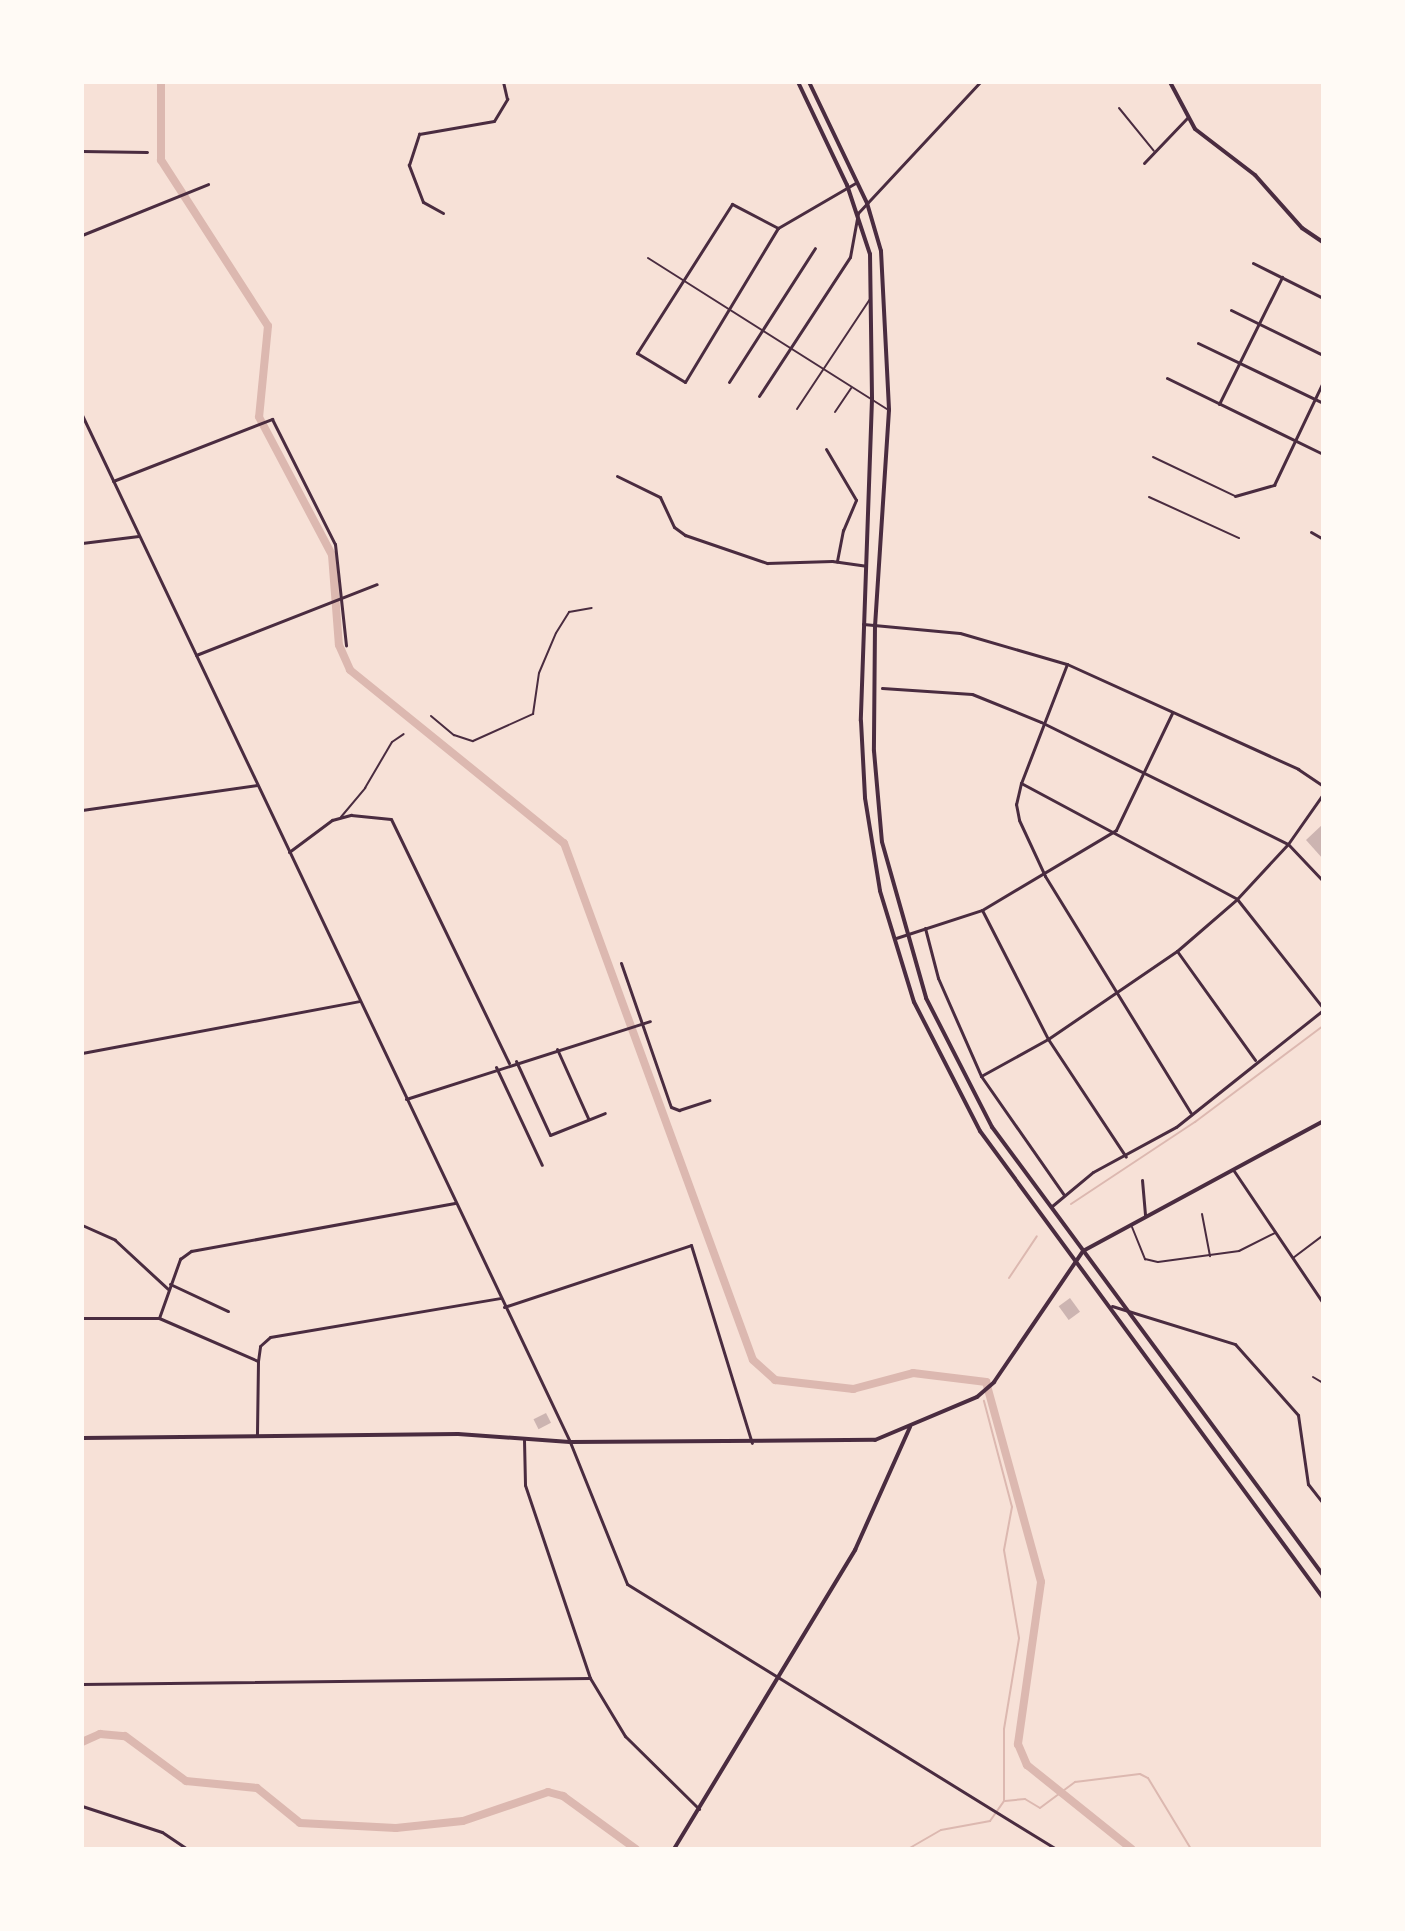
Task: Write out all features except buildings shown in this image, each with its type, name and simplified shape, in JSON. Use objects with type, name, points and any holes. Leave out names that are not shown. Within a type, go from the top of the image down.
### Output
[{"type":"street","points":[[443,213],[423,202],[409,165],[419,134],[494,121],[507,99],[503,82]]},
{"type":"street","points":[[798,82],[847,185],[870,254],[872,399],[863,624],[865,798],[893,938],[914,1002],[980,1131],[1112,1306],[1323,1598]]},
{"type":"street","points":[[809,82],[867,203],[886,293],[889,410],[875,625],[877,797],[906,936],[926,998],[992,1127],[1323,1575]]},
{"type":"street","points":[[759,396],[850,257],[858,213],[980,82]]},
{"type":"street","points":[[1170,82],[1188,117],[1204,139],[1243,165],[1302,228],[1323,242]]},
{"type":"street","points":[[1144,163],[1188,117]]},
{"type":"street","points":[[82,151],[147,152]]},
{"type":"street","points":[[778,228],[732,204],[681,279],[637,353],[685,382],[778,228],[847,185],[857,182]]},
{"type":"street","points":[[82,235],[191,195],[208,184]]},
{"type":"street","points":[[729,382],[815,248]]},
{"type":"street","points":[[1253,263],[1323,298]]},
{"type":"street","points":[[1219,404],[1282,277]]},
{"type":"street","points":[[1231,310],[1323,355]]},
{"type":"street","points":[[1198,343],[1323,403]]},
{"type":"street","points":[[1167,378],[1323,454]]},
{"type":"street","points":[[1235,496],[1274,485],[1323,382]]},
{"type":"street","points":[[82,415],[570,1442],[627,1584],[1056,1849]]},
{"type":"street","points":[[113,481],[270,419],[335,544],[346,645]]},
{"type":"street","points":[[826,449],[856,500],[843,530],[837,561]]},
{"type":"street","points":[[617,476],[660,497],[682,534],[767,563],[837,561],[866,566]]},
{"type":"street","points":[[1311,532],[1323,539]]},
{"type":"street","points":[[82,543],[139,536]]},
{"type":"street","points":[[196,655],[377,584]]},
{"type":"street","points":[[863,624],[960,633],[1067,664],[1298,769],[1323,786]]},
{"type":"street","points":[[1067,664],[1041,722],[1021,783],[1016,804],[1019,820],[1045,876],[1114,994],[1191,1113]]},
{"type":"street","points":[[882,688],[972,694],[1041,722],[1146,771],[1288,844],[1323,881]]},
{"type":"street","points":[[893,938],[982,910],[1045,876],[1116,830],[1172,713]]},
{"type":"street","points":[[1021,783],[1116,830],[1237,899],[1323,1009],[1191,1113],[1126,1157],[1093,1172],[1050,1207]]},
{"type":"street","points":[[82,810],[257,785]]},
{"type":"street","points":[[981,1076],[1048,1039],[1177,951],[1237,899],[1288,844],[1323,794]]},
{"type":"street","points":[[289,852],[340,818],[386,817],[396,824],[509,1063]]},
{"type":"street","points":[[982,910],[1048,1039],[1126,1157]]},
{"type":"street","points":[[925,928],[938,978],[981,1076],[1065,1197]]},
{"type":"street","points":[[1177,951],[1255,1060]]},
{"type":"street","points":[[621,963],[671,1107],[679,1110],[709,1100]]},
{"type":"street","points":[[82,1053],[359,1001]]},
{"type":"street","points":[[406,1099],[496,1067],[650,1021]]},
{"type":"street","points":[[557,1049],[589,1119]]},
{"type":"street","points":[[516,1061],[550,1135],[605,1113]]},
{"type":"street","points":[[496,1067],[542,1165]]},
{"type":"street","points":[[82,1438],[458,1434],[570,1442],[852,1443],[910,1427],[977,1397],[994,1382],[1083,1251],[1323,1121]]},
{"type":"street","points":[[1234,1171],[1323,1303]]},
{"type":"street","points":[[1142,1180],[1145,1218]]},
{"type":"street","points":[[159,1318],[180,1259],[191,1251],[455,1203]]},
{"type":"street","points":[[82,1225],[115,1240],[169,1286],[228,1311]]},
{"type":"street","points":[[504,1307],[691,1245],[753,1443]]},
{"type":"street","points":[[257,1436],[258,1361],[260,1346],[270,1337],[500,1298]]},
{"type":"street","points":[[1112,1306],[1235,1344],[1298,1415],[1304,1469],[1323,1503]]},
{"type":"street","points":[[82,1318],[159,1318],[258,1361]]},
{"type":"street","points":[[674,1849],[855,1550],[910,1427]]},
{"type":"street","points":[[524,1440],[525,1485],[590,1678],[625,1736],[699,1809]]},
{"type":"street","points":[[82,1684],[590,1678]]},
{"type":"street","points":[[82,1806],[162,1832],[187,1849]]},
{"type":"lane","points":[[1119,108],[1154,152]]},
{"type":"lane","points":[[648,258],[889,410]]},
{"type":"lane","points":[[797,409],[872,295]]},
{"type":"lane","points":[[835,412],[852,387]]},
{"type":"lane","points":[[1153,457],[1235,496]]},
{"type":"lane","points":[[1149,497],[1239,538]]},
{"type":"lane","points":[[431,716],[454,735],[473,741],[533,714],[539,673],[556,633],[569,612],[592,608]]},
{"type":"lane","points":[[340,818],[365,788],[392,742],[404,734]]},
{"type":"lane","points":[[1202,1214],[1210,1256]]},
{"type":"lane","points":[[1132,1226],[1145,1259],[1210,1256],[1239,1251],[1275,1233]]},
{"type":"lane","points":[[1292,1259],[1323,1235]]},
{"type":"lane","points":[[1313,1377],[1323,1383]]},
{"type":"lane","points":[[1317,1496],[1323,1493]]},
{"type":"waterway","points":[[161,82],[161,160],[268,326],[259,417],[332,555],[339,645],[350,670],[564,843],[753,1360],[775,1380],[853,1389],[913,1373],[986,1382],[1041,1582],[1018,1744],[1027,1765],[1132,1849]]},
{"type":"waterway","points":[[1071,1204],[1195,1122],[1323,1026]]},
{"type":"waterway","points":[[1009,1278],[1037,1236]]},
{"type":"waterway","points":[[908,1849],[941,1830],[990,1821],[1004,1801],[1004,1729],[1019,1638],[1004,1550],[1012,1507],[984,1401]]},
{"type":"waterway","points":[[82,1742],[100,1734],[125,1736],[186,1781],[257,1788],[300,1823],[396,1828],[463,1821],[548,1792],[563,1796],[636,1849]]},
{"type":"waterway","points":[[1005,1801],[1025,1799],[1040,1808],[1075,1782],[1140,1774],[1148,1778],[1191,1849]]}]
